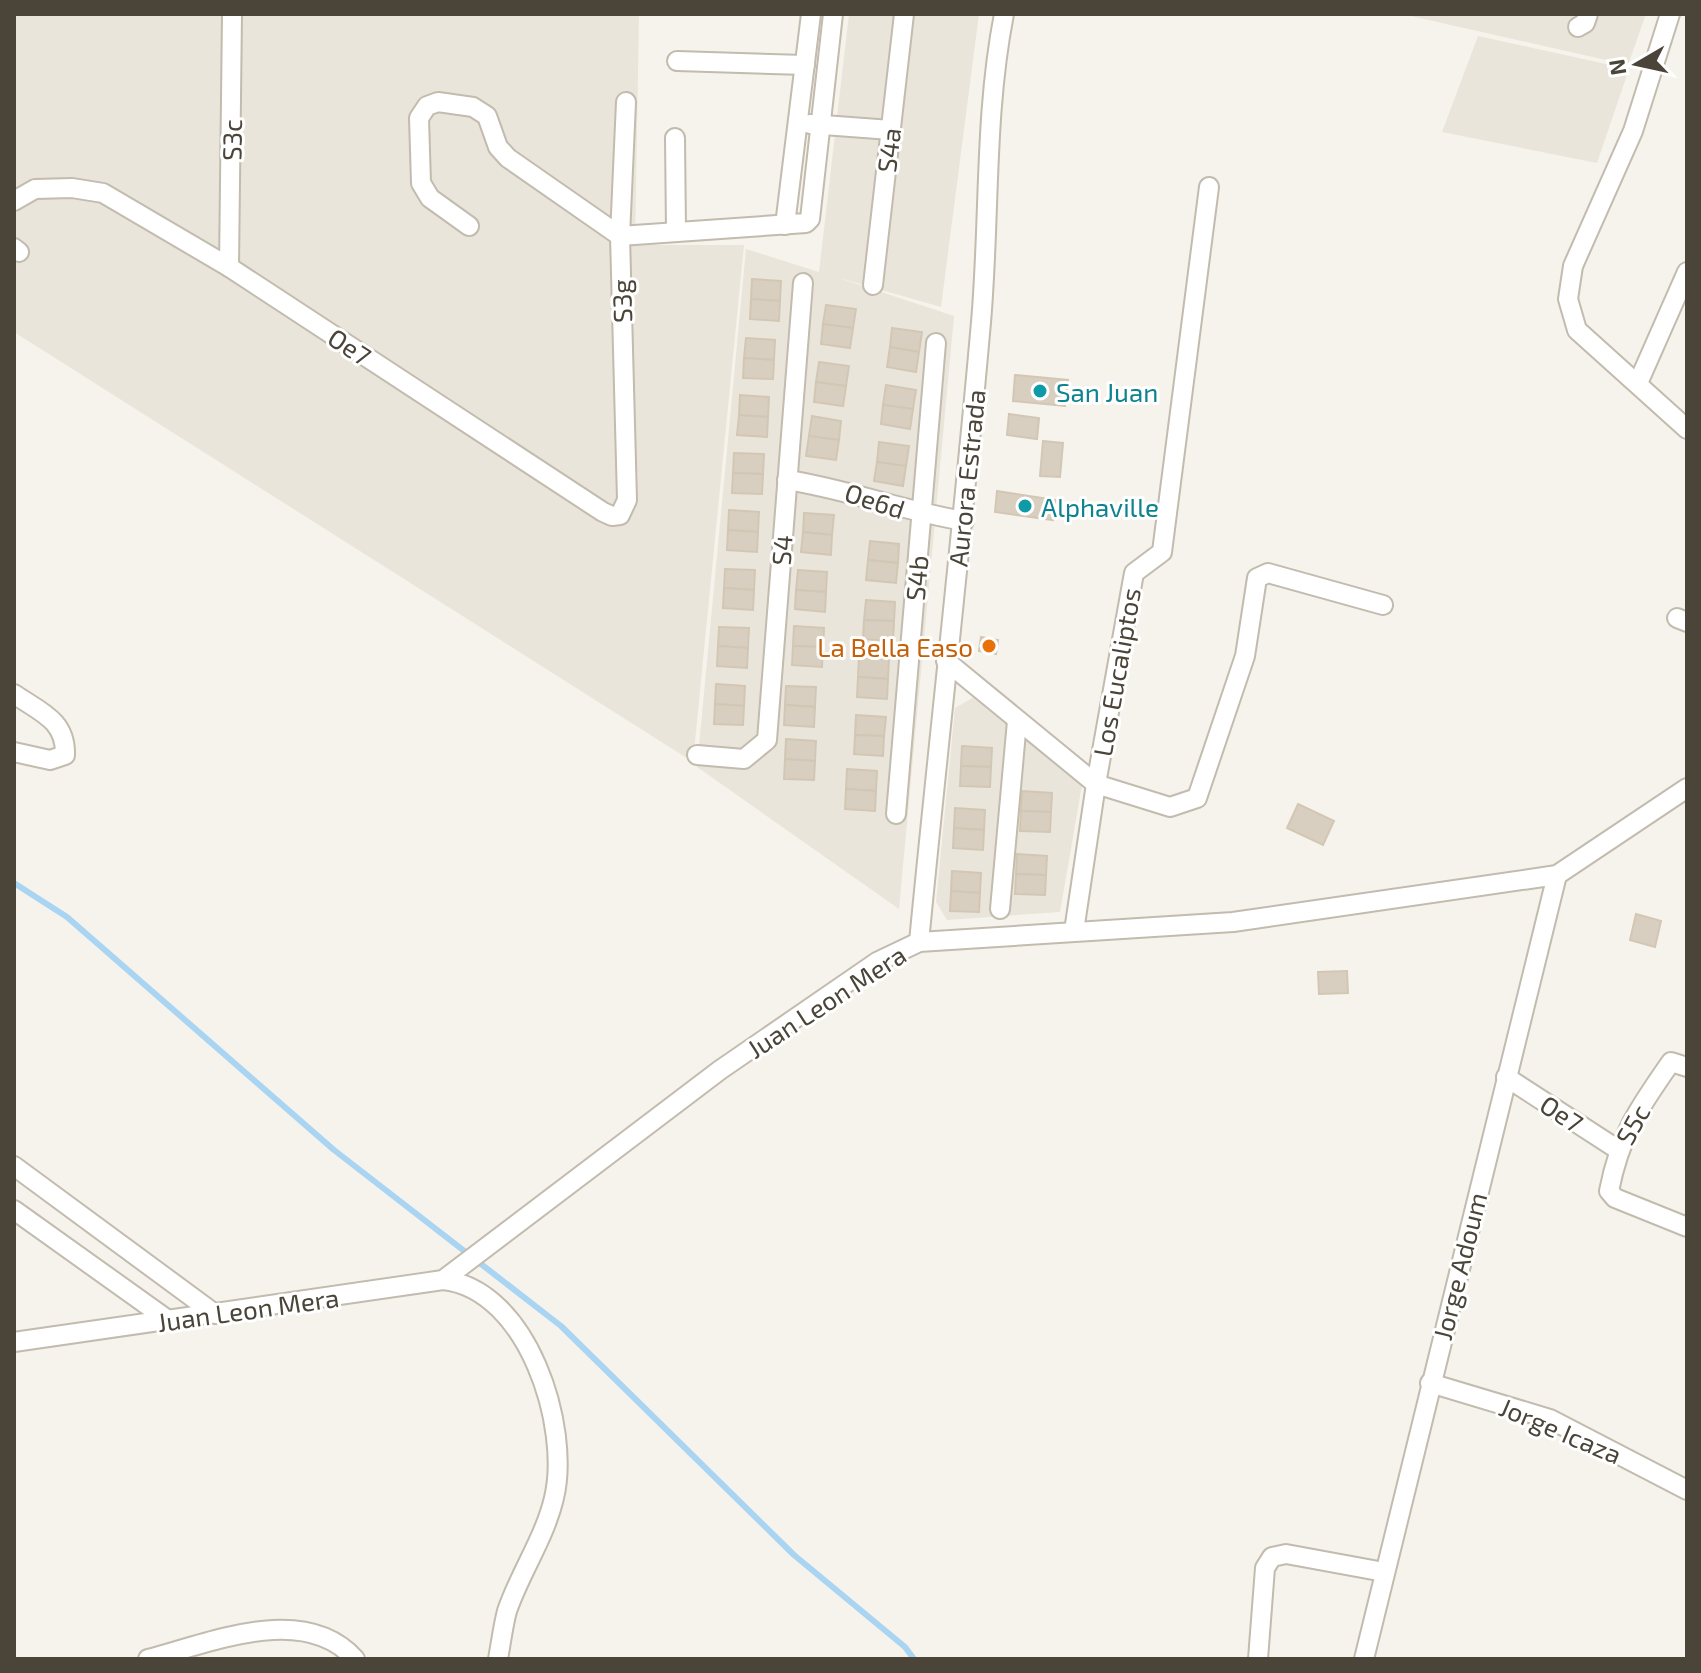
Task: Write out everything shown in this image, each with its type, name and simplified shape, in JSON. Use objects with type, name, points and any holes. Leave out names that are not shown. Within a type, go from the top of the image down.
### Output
[{"type":"street","name":"S3c","points":[[229,267],[232,14]]},
{"type":"street","points":[[785,225],[811,14]]},
{"type":"street","points":[[469,226],[430,198],[421,183],[419,118],[427,106],[438,102],[473,107],[487,116],[498,147],[508,158],[620,236],[804,224],[810,219],[833,14]]},
{"type":"street","name":"S4a","points":[[873,285],[904,14]]},
{"type":"street","name":"Aurora Estrada","points":[[919,942],[946,661],[964,521],[982,310],[985,183],[1004,14]]},
{"type":"street","points":[[1670,14],[1633,131],[1573,266],[1568,299],[1577,330],[1687,429]]},
{"type":"street","points":[[677,61],[805,65]]},
{"type":"street","name":"S3g","points":[[620,515],[627,500],[620,236],[626,102]]},
{"type":"street","points":[[799,124],[891,130]]},
{"type":"street","points":[[675,138],[676,231]]},
{"type":"street","name":"Los Eucaliptos","points":[[1074,931],[1096,784],[1134,573],[1162,552],[1209,187]]},
{"type":"street","name":"Oe7","points":[[14,201],[35,189],[72,188],[103,193],[229,267],[603,512],[620,515]]},
{"type":"street","points":[[1638,383],[1687,272]]},
{"type":"street","name":"S4","points":[[697,755],[744,759],[767,740],[803,283]]},
{"type":"street","name":"S4b","points":[[896,814],[936,343]]},
{"type":"street","name":"Oe6d","points":[[787,480],[838,487],[922,514],[964,521]]},
{"type":"street","points":[[946,661],[1096,784],[1170,807],[1197,798],[1245,656],[1257,578],[1268,573],[1383,605]]},
{"type":"street","points":[[14,694],[54,721],[66,736],[65,755],[50,760],[14,752]]},
{"type":"street","points":[[1000,909],[1017,721]]},
{"type":"street","name":"Juan Leon Mera","points":[[14,1342],[443,1280],[720,1070],[877,962],[919,942],[1233,922],[1557,875],[1687,788]]},
{"type":"street","name":"Jorge Adoum","points":[[1364,1659],[1557,875]]},
{"type":"street","name":"S5c","points":[[1679,1064],[1617,1149],[1609,1191],[1615,1198],[1687,1227]]},
{"type":"street","name":"Oe7","points":[[1506,1077],[1617,1149]]},
{"type":"street","points":[[14,1166],[215,1314]]},
{"type":"street","points":[[14,1210],[168,1320]]},
{"type":"street","points":[[443,1280],[478,1291],[503,1309],[531,1347],[547,1401],[555,1444],[554,1499],[507,1612],[498,1659]]},
{"type":"street","name":"Jorge Icaza","points":[[1430,1383],[1550,1419],[1687,1490]]},
{"type":"street","points":[[1258,1659],[1265,1568],[1272,1557],[1286,1554],[1384,1572]]},
{"type":"street","points":[[148,1659],[262,1630],[321,1636],[342,1645],[355,1659]]},
{"type":"shaded area","points":[[14,14],[639,14],[635,245],[744,245],[693,762],[14,332]]},
{"type":"shaded area","points":[[849,14],[979,14],[941,307],[836,277],[954,316],[899,909],[697,767],[746,249],[819,272]]},
{"type":"shaded area","points":[[1402,14],[1646,14],[1628,65]]},
{"type":"shaded area","points":[[1478,36],[1629,69],[1597,163],[1442,132]]},
{"type":"shaded area","points":[[974,697],[1082,785],[1060,912],[947,920],[936,902],[955,708]]},
{"type":"building","points":[[752,279],[781,281],[780,301],[751,299]]},
{"type":"building","points":[[751,299],[780,301],[779,321],[750,319]]},
{"type":"building","points":[[826,305],[856,309],[853,328],[823,324]]},
{"type":"building","points":[[823,324],[853,328],[850,348],[821,344]]},
{"type":"building","points":[[892,328],[922,332],[919,352],[890,347]]},
{"type":"building","points":[[746,338],[775,340],[774,360],[744,358]]},
{"type":"building","points":[[890,347],[919,352],[916,372],[887,367]]},
{"type":"building","points":[[744,358],[774,360],[773,379],[743,378]]},
{"type":"building","points":[[819,362],[849,366],[846,386],[816,382]]},
{"type":"building","name":"San Juan","points":[[1015,375],[1068,380],[1065,406],[1013,401]]},
{"type":"building","points":[[816,382],[846,386],[843,406],[814,402]]},
{"type":"building","points":[[886,385],[916,390],[913,409],[883,405]]},
{"type":"building","points":[[740,395],[769,397],[768,417],[739,415]]},
{"type":"building","points":[[883,405],[913,409],[910,429],[881,424]]},
{"type":"building","name":"San Juan","points":[[1009,414],[1039,418],[1037,439],[1007,435]]},
{"type":"building","points":[[739,415],[768,417],[767,437],[737,435]]},
{"type":"building","points":[[812,416],[841,421],[839,440],[809,436]]},
{"type":"building","points":[[809,436],[839,440],[836,460],[806,456]]},
{"type":"building","name":"Alphaville","points":[[1043,441],[1063,443],[1060,477],[1040,476]]},
{"type":"building","points":[[879,442],[909,446],[906,466],[877,462]]},
{"type":"building","points":[[734,453],[764,454],[763,474],[733,473]]},
{"type":"building","points":[[877,462],[906,466],[903,486],[874,481]]},
{"type":"building","points":[[733,473],[763,474],[762,494],[732,493]]},
{"type":"building","name":"Alphaville","points":[[997,491],[1056,500],[1053,520],[995,512]]},
{"type":"building","points":[[729,510],[759,512],[758,532],[728,530]]},
{"type":"building","points":[[804,513],[834,515],[832,535],[803,532]]},
{"type":"building","points":[[728,530],[758,532],[757,552],[727,550]]},
{"type":"building","points":[[803,532],[832,535],[831,555],[801,552]]},
{"type":"building","points":[[870,541],[899,544],[898,563],[868,560]]},
{"type":"building","points":[[868,560],[898,563],[896,583],[866,580]]},
{"type":"building","points":[[725,569],[755,570],[754,590],[724,588]]},
{"type":"building","points":[[798,570],[827,572],[826,592],[796,590]]},
{"type":"building","points":[[724,588],[754,590],[753,610],[723,608]]},
{"type":"building","points":[[796,590],[826,592],[825,612],[795,609]]},
{"type":"building","points":[[866,600],[895,602],[894,621],[864,620]]},
{"type":"building","points":[[864,620],[894,621],[893,641],[863,639]]},
{"type":"building","points":[[794,626],[824,628],[823,647],[793,646]]},
{"type":"building","points":[[719,627],[749,628],[748,648],[718,646]]},
{"type":"building","name":"La Bella Easo","points":[[981,637],[998,640],[996,654],[979,651]]},
{"type":"building","points":[[718,646],[748,648],[747,668],[717,666]]},
{"type":"building","points":[[793,646],[823,647],[822,667],[792,665]]},
{"type":"building","points":[[859,657],[889,659],[888,679],[858,677]]},
{"type":"building","points":[[858,677],[888,679],[887,699],[857,697]]},
{"type":"building","points":[[716,684],[745,686],[744,706],[715,704]]},
{"type":"building","points":[[786,686],[816,687],[815,707],[785,705]]},
{"type":"building","points":[[715,704],[744,706],[743,725],[714,724]]},
{"type":"building","points":[[785,705],[815,707],[814,727],[784,725]]},
{"type":"building","points":[[856,715],[886,717],[884,736],[855,735]]},
{"type":"building","points":[[855,735],[884,736],[883,756],[854,754]]},
{"type":"building","points":[[786,739],[816,741],[815,761],[785,759]]},
{"type":"building","points":[[962,746],[992,748],[991,767],[961,766]]},
{"type":"building","points":[[785,759],[815,761],[814,780],[784,779]]},
{"type":"building","points":[[961,766],[991,767],[990,787],[960,786]]},
{"type":"building","points":[[847,769],[877,771],[876,791],[846,789]]},
{"type":"building","points":[[846,789],[876,791],[875,811],[845,809]]},
{"type":"building","points":[[1022,791],[1052,793],[1051,812],[1021,811]]},
{"type":"building","points":[[1298,804],[1334,821],[1323,845],[1287,828]]},
{"type":"building","points":[[955,808],[985,810],[984,830],[954,828]]},
{"type":"building","points":[[1021,811],[1051,812],[1050,832],[1020,831]]},
{"type":"building","points":[[954,828],[984,830],[983,850],[953,848]]},
{"type":"building","points":[[1017,854],[1047,856],[1046,875],[1016,874]]},
{"type":"building","points":[[952,871],[981,873],[980,893],[951,891]]},
{"type":"building","points":[[1016,874],[1046,875],[1045,895],[1015,894]]},
{"type":"building","points":[[951,891],[980,893],[979,912],[950,911]]},
{"type":"building","points":[[1636,914],[1661,921],[1655,947],[1630,940]]},
{"type":"building","points":[[1347,971],[1348,993],[1319,994],[1318,972]]},
{"type":"waterway","points":[[14,883],[67,917],[334,1150],[561,1326],[794,1555],[905,1647],[914,1659]]},
{"type":"place","name":"San Juan","points":[[1040,391]]},
{"type":"place","name":"Alphaville","points":[[1025,506]]},
{"type":"place","name":"La Bella Easo","points":[[989,646]]}]
